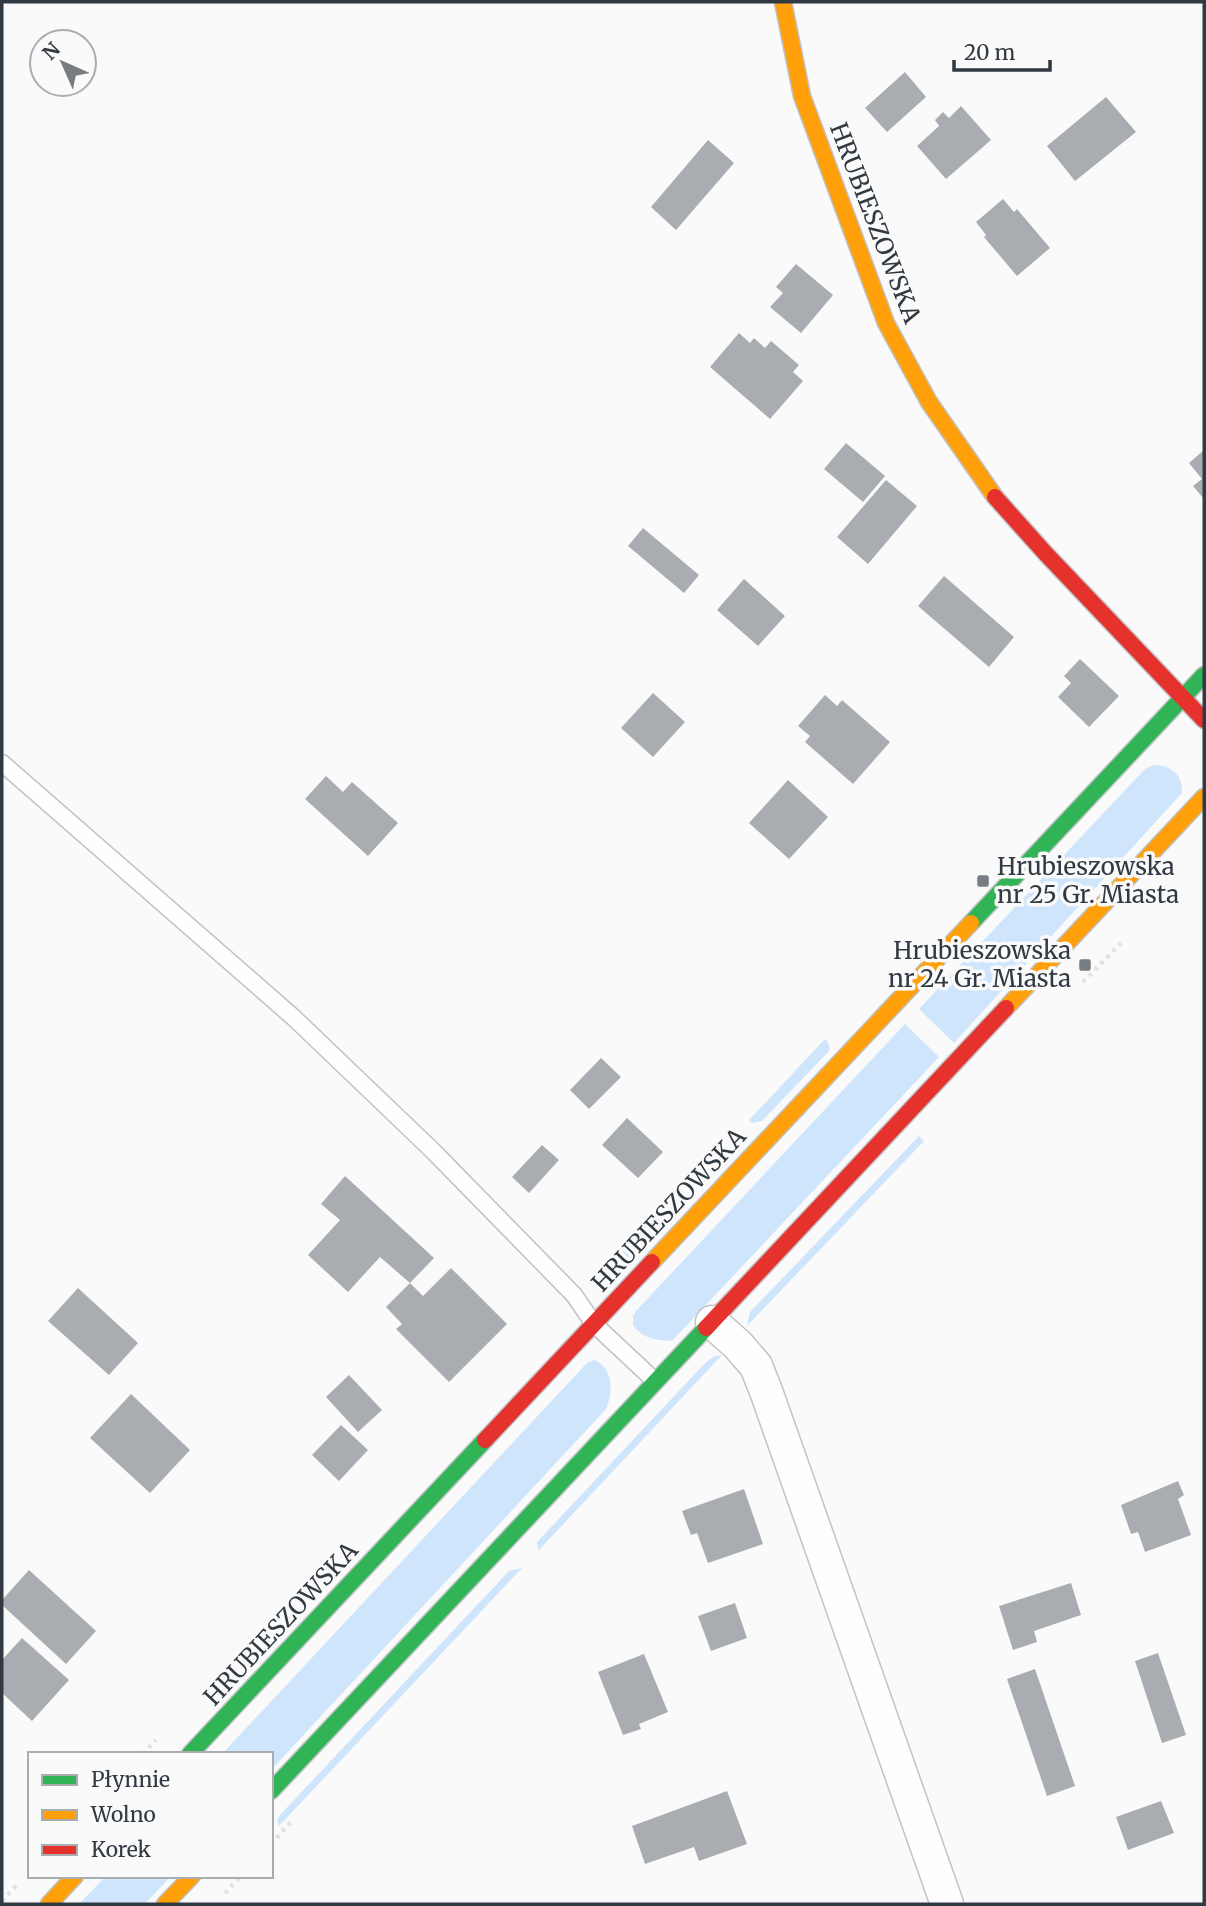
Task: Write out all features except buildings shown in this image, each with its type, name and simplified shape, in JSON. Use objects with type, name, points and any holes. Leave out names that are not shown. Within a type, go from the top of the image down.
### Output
[{"type":"main road","name":"HRUBIESZOWSKA","points":[[783,2],[802,96],[886,324],[929,402],[999,502],[1204,720]]},
{"type":"main road","name":"HRUBIESZOWSKA","points":[[192,1752],[1204,675]]},
{"type":"main road","points":[[273,1789],[1204,797]]},
{"type":"main road","points":[[49,1904],[73,1878]]},
{"type":"main road","points":[[165,1904],[190,1878]]},
{"type":"street","points":[[712,1322],[738,1345],[756,1366],[947,1904]]},
{"type":"lane","points":[[2,763],[293,1017],[432,1150],[574,1296],[594,1324],[656,1382]]},
{"type":"shaded area","points":[[1154,765],[1175,772],[1182,793],[954,1043],[919,1009],[1145,769]]},
{"type":"shaded area","points":[[905,1024],[939,1057],[672,1341],[650,1338],[637,1330],[633,1325],[636,1311]]},
{"type":"shaded area","points":[[825,1039],[830,1050],[762,1121],[752,1123],[749,1120]]},
{"type":"shaded area","points":[[919,1136],[924,1141],[747,1326],[750,1312]]},
{"type":"shaded area","points":[[666,1206],[671,1218],[620,1269],[602,1273]]},
{"type":"shaded area","points":[[722,1355],[538,1551],[537,1542],[707,1361]]},
{"type":"shaded area","points":[[595,1360],[609,1375],[611,1389],[606,1409],[273,1768],[273,1752],[224,1752],[587,1363]]},
{"type":"shaded area","points":[[522,1568],[279,1826],[277,1821],[280,1815],[509,1571]]},
{"type":"shaded area","points":[[104,1878],[169,1878],[145,1904],[79,1904]]},
{"type":"traffic: fast","points":[[971,923],[1204,675]]},
{"type":"traffic: fast","points":[[273,1789],[706,1328]]},
{"type":"traffic: fast","points":[[192,1752],[485,1440]]},
{"type":"traffic: slow","points":[[783,2],[802,96],[886,323],[929,402],[995,497]]},
{"type":"traffic: slow","points":[[1006,1008],[1204,797]]},
{"type":"traffic: slow","points":[[652,1262],[971,923]]},
{"type":"traffic: slow","points":[[49,1904],[73,1878]]},
{"type":"traffic: slow","points":[[165,1904],[190,1878]]},
{"type":"traffic: jam","points":[[995,497],[1204,720]]},
{"type":"traffic: jam","points":[[706,1328],[1006,1008]]},
{"type":"traffic: jam","points":[[485,1440],[652,1262]]},
{"type":"place","name":"Hrubieszowska nr 25 Gr. Miasta","points":[[983,881]]},
{"type":"place","name":"Hrubieszowska nr 24 Gr. Miasta","points":[[1085,965]]}]
